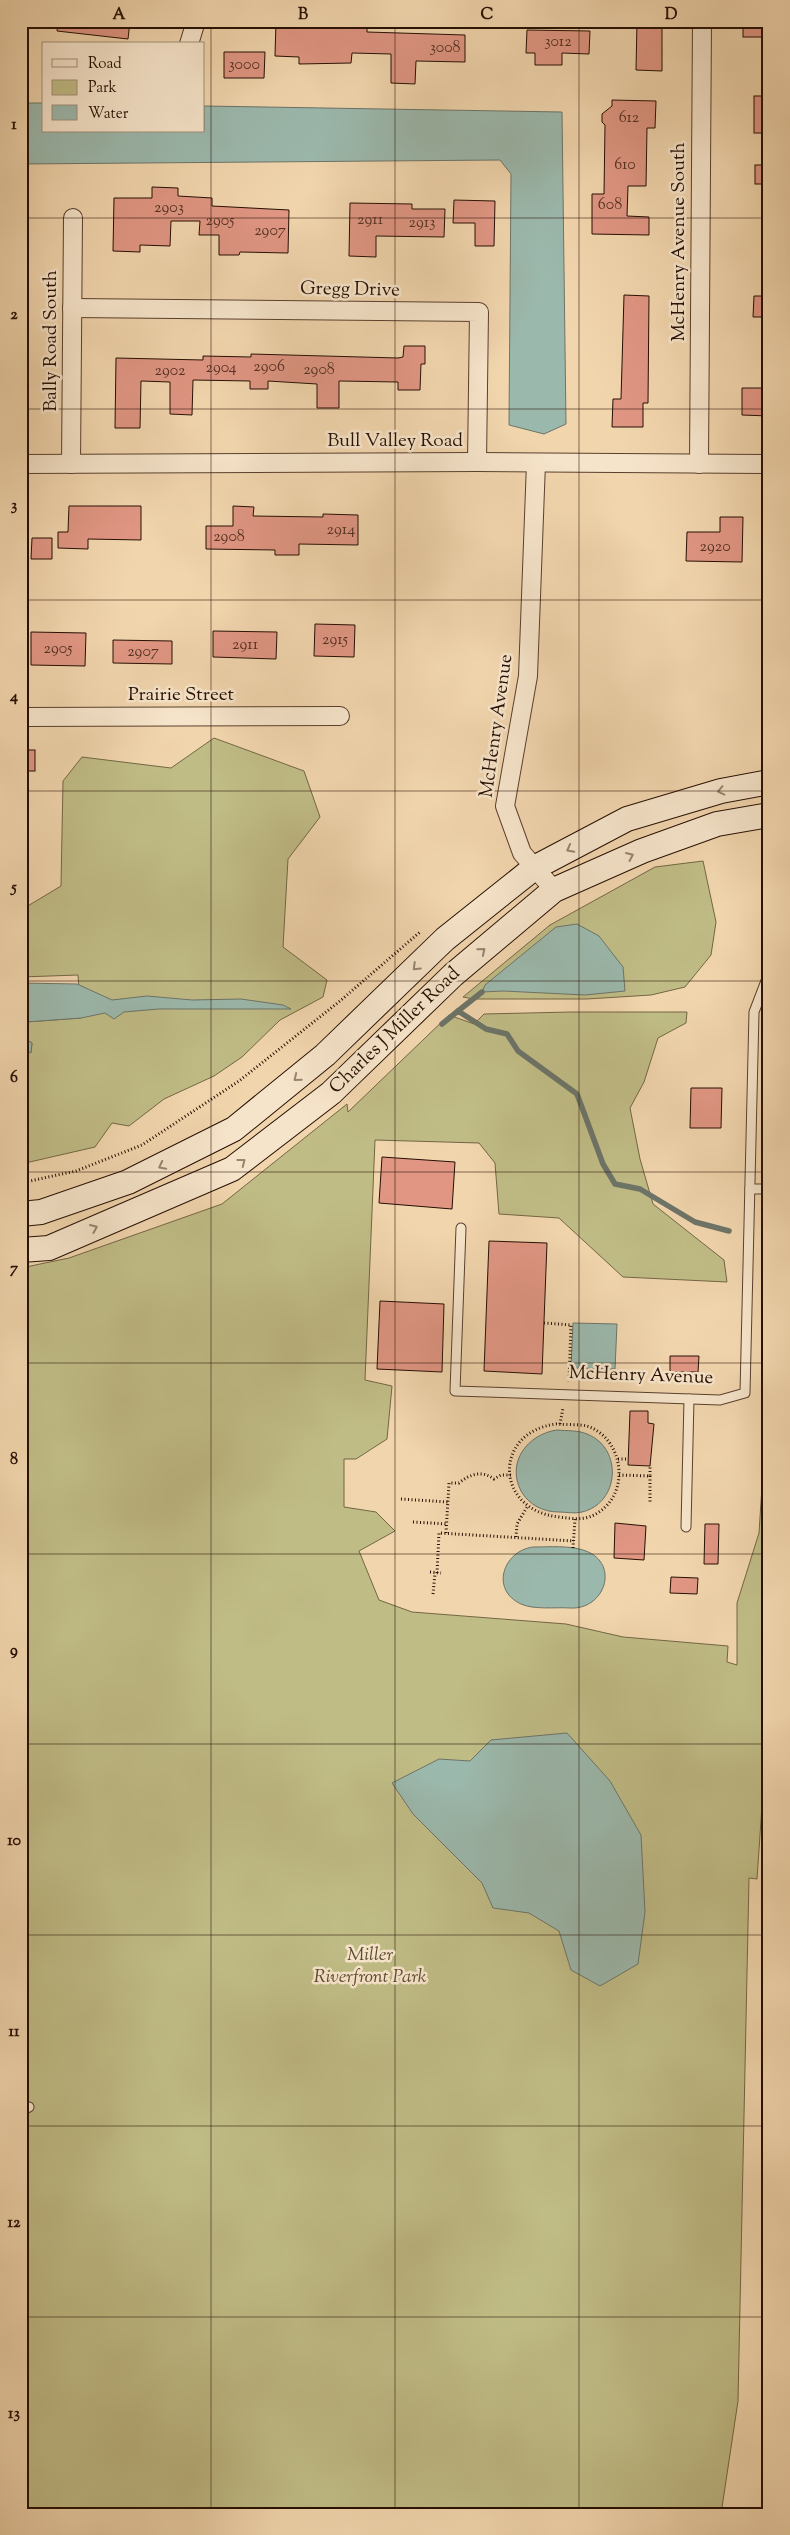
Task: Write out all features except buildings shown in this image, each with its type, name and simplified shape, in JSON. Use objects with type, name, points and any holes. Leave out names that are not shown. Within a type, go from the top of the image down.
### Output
[{"type":"street","points":[[190,42],[196,21]]},
{"type":"street","name":"McHenry Avenue South","points":[[699,464],[702,21]]},
{"type":"street","name":"Bally Road South","points":[[71,464],[73,218]]},
{"type":"street","name":"Gregg Drive","points":[[72,308],[479,312],[477,462]]},
{"type":"street","name":"Bull Valley Road","points":[[21,464],[477,462],[769,464]]},
{"type":"street","name":"McHenry Avenue","points":[[536,463],[528,676],[505,806],[522,852],[554,890]]},
{"type":"street","name":"Prairie Street","points":[[21,717],[340,716]]},
{"type":"street","name":"Charles J Miller Road","points":[[21,1214],[41,1212],[128,1182],[234,1129],[325,1055],[445,939],[534,868],[626,819],[721,791],[769,782]]},
{"type":"street","name":"Charles J Miller Road","points":[[21,1250],[50,1248],[232,1169],[331,1093],[453,975],[554,890],[642,851],[717,824],[769,815]]},
{"type":"lane","name":"McHenry Avenue","points":[[461,1228],[455,1391],[720,1400],[745,1392],[754,1012],[769,973]]},
{"type":"lane","points":[[750,1189],[769,1189]]},
{"type":"lane","points":[[686,1527],[689,1399]]},
{"type":"path","points":[[544,1323],[571,1325],[568,1387]]},
{"type":"path","points":[[546,1425],[586,1426],[602,1435],[613,1448],[618,1459],[619,1475],[616,1492],[606,1506],[589,1517],[575,1519],[549,1517],[527,1507],[514,1491],[510,1475],[511,1460],[520,1441],[528,1434],[546,1425]]},
{"type":"path","points":[[618,1459],[628,1459]]},
{"type":"path","points":[[650,1466],[650,1476],[652,1476],[650,1502]]},
{"type":"path","points":[[446,1533],[449,1483],[459,1483],[468,1476],[480,1473],[494,1479],[501,1475],[510,1475]]},
{"type":"path","points":[[619,1475],[650,1476]]},
{"type":"path","points":[[401,1499],[448,1502]]},
{"type":"path","points":[[516,1537],[517,1524],[527,1507]]},
{"type":"path","points":[[573,1548],[575,1519]]},
{"type":"path","points":[[413,1522],[447,1524]]},
{"type":"path","points":[[434,1594],[439,1532],[574,1541]]},
{"type":"path","points":[[430,1572],[437,1573]]},
{"type":"green space","points":[[214,738],[304,771],[320,817],[288,859],[283,947],[327,980],[323,997],[280,1020],[242,1057],[214,1076],[164,1099],[129,1126],[112,1123],[95,1147],[21,1164],[21,1047],[31,1052],[32,1043],[25,1039],[25,1022],[81,1018],[78,975],[21,977],[21,910],[61,886],[63,781],[82,757],[171,768]]},
{"type":"green space","points":[[703,861],[716,922],[711,955],[685,987],[651,995],[587,999],[473,999],[463,997],[550,925],[655,867]]},
{"type":"green space","name":"Miller Riverfront Park","points":[[687,1012],[686,1023],[658,1038],[644,1082],[630,1108],[640,1159],[653,1204],[724,1260],[727,1282],[623,1277],[559,1218],[499,1214],[495,1163],[479,1143],[375,1140],[365,1380],[392,1386],[387,1439],[356,1459],[344,1459],[344,1507],[376,1512],[395,1531],[359,1551],[379,1600],[412,1612],[566,1624],[623,1637],[728,1646],[727,1662],[737,1665],[737,1603],[759,1533],[769,1378],[768,1718],[757,1879],[749,1878],[738,2401],[721,2514],[21,2514],[21,1268],[69,1258],[222,1204],[347,1104],[348,1112],[449,1015],[474,1024],[484,1014]]},
{"type":"water","points":[[21,103],[42,103],[42,132],[205,132],[205,106],[562,112],[566,424],[544,434],[509,425],[511,174],[500,160],[21,164]]},
{"type":"water","points":[[577,924],[599,936],[623,967],[625,991],[585,995],[503,991],[482,992],[485,985],[556,927]]},
{"type":"water","points":[[21,983],[77,984],[112,1000],[147,996],[192,1000],[241,999],[283,1005],[291,1009],[159,1009],[124,1012],[114,1019],[105,1013],[81,1018],[26,1022],[25,1039],[32,1043],[31,1053],[21,1047]]},
{"type":"water","points":[[573,1323],[617,1324],[615,1369],[571,1368]]},
{"type":"water","points":[[557,1430],[576,1431],[587,1434],[599,1441],[607,1451],[611,1462],[612,1475],[610,1487],[604,1498],[595,1507],[582,1512],[553,1512],[532,1504],[521,1491],[516,1470],[522,1451],[537,1437]]},
{"type":"water","points":[[533,1547],[573,1548],[586,1551],[597,1557],[603,1566],[605,1575],[604,1585],[599,1594],[592,1602],[582,1607],[570,1608],[526,1606],[511,1598],[503,1581],[504,1572],[514,1556],[523,1550]]},
{"type":"water","points":[[567,1733],[610,1781],[641,1835],[645,1912],[638,1964],[600,1986],[571,1970],[559,1931],[529,1913],[493,1908],[482,1883],[413,1814],[392,1783],[439,1759],[470,1761],[491,1740]]},
{"type":"waterway","points":[[458,1011],[482,992]]},
{"type":"waterway","points":[[442,1024],[458,1011],[486,1029],[507,1034],[518,1051],[577,1094],[603,1164],[615,1184],[640,1189],[695,1222],[729,1231]]}]
